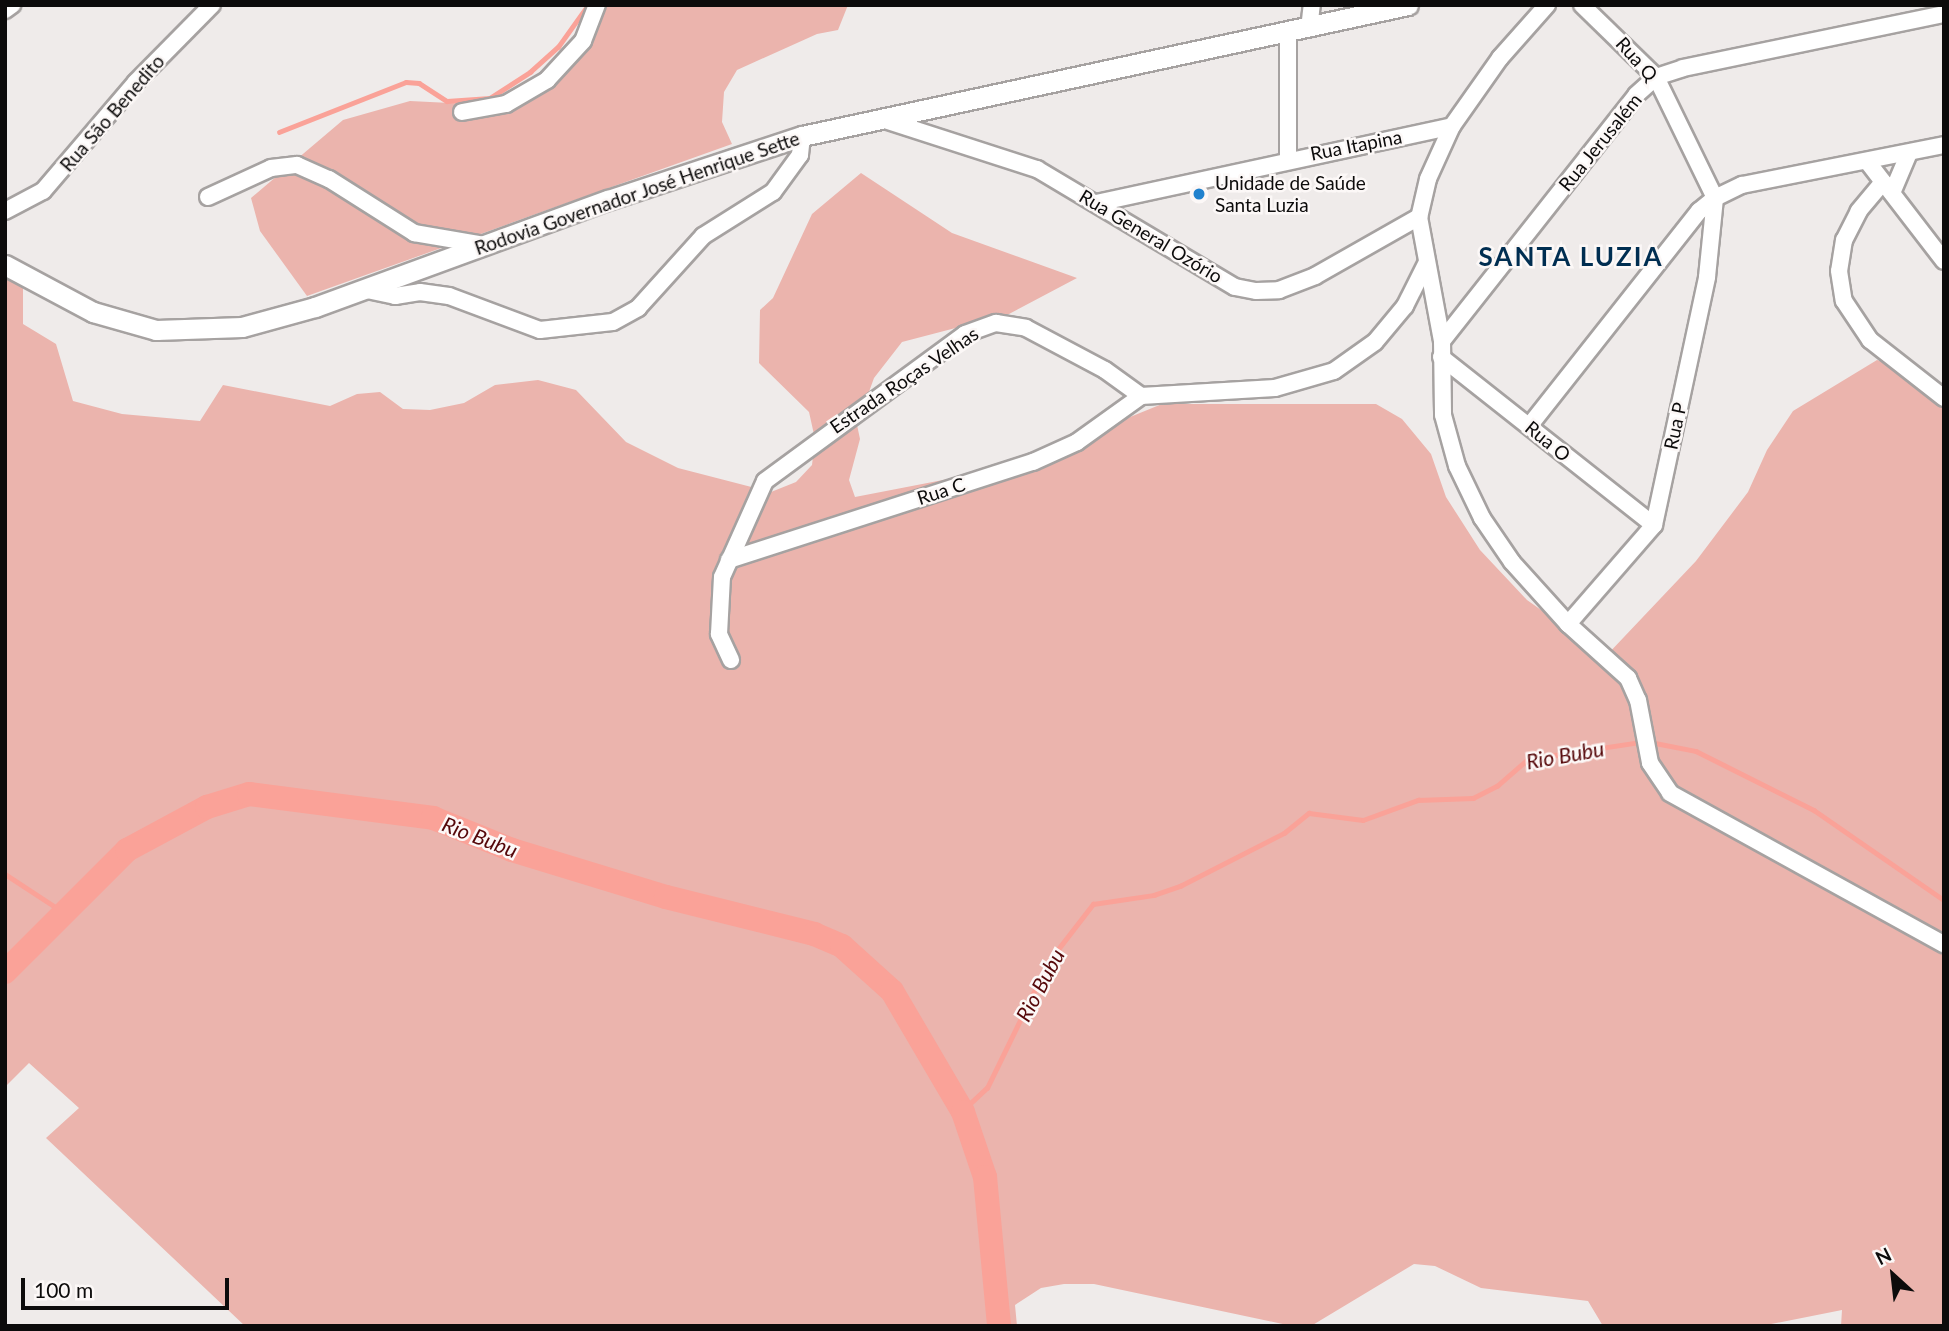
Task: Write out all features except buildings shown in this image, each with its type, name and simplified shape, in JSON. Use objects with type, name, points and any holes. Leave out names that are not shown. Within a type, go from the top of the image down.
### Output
[{"type":"main road","name":"Rodovia Governador José Henrique Sette","points":[[5,265],[93,312],[177,332],[280,318],[367,290],[486,245],[802,136],[876,117],[1310,28],[1408,5]]},
{"type":"street","points":[[5,10],[12,5]]},
{"type":"street","name":"Rua São Benedito","points":[[5,212],[43,191],[136,82],[212,5]]},
{"type":"street","points":[[463,111],[506,104],[547,80],[583,41],[597,5]]},
{"type":"street","points":[[1310,28],[1312,5]]},
{"type":"street","points":[[1547,5],[1500,58],[1452,126],[1428,178],[1419,217],[1442,349],[1446,433],[1468,491],[1496,542],[1568,624],[1628,678],[1638,700],[1650,763],[1670,793],[1944,944]]},
{"type":"street","name":"Rua Q","points":[[1582,5],[1656,78],[1716,198]]},
{"type":"street","name":"Rua Jerusalém","points":[[1442,349],[1636,94],[1656,78],[1682,68],[1944,14]]},
{"type":"street","points":[[1288,32],[1288,159]]},
{"type":"street","name":"Rua General Ozório","points":[[876,117],[1037,169],[1235,286],[1268,292],[1315,276],[1419,217]]},
{"type":"street","name":"Rua Itapina","points":[[1097,203],[1288,159],[1452,126]]},
{"type":"street","points":[[367,290],[395,296],[438,293],[480,304],[540,330],[613,321],[638,308],[703,236],[773,192],[800,155],[802,136]]},
{"type":"street","points":[[1530,425],[1699,211],[1716,198],[1742,185],[1944,145]]},
{"type":"street","points":[[1909,152],[1887,187],[1859,211],[1844,240],[1839,271],[1844,301],[1870,340],[1944,398]]},
{"type":"street","points":[[1867,161],[1944,261]]},
{"type":"street","points":[[208,197],[271,169],[297,165],[329,179],[414,233],[486,245]]},
{"type":"street","name":"Rua P","points":[[1568,624],[1654,525],[1707,277],[1716,198]]},
{"type":"street","points":[[1141,396],[1275,388],[1334,371],[1390,328],[1426,264]]},
{"type":"street","name":"Estrada Roças Velhas","points":[[731,660],[718,620],[720,590],[729,560],[760,488],[775,471],[979,327],[996,323],[1026,328],[1105,370],[1141,396]]},
{"type":"street","name":"Rua O","points":[[1442,349],[1530,425],[1654,525]]},
{"type":"street","name":"Rua C","points":[[729,560],[1033,462],[1087,436],[1141,396]]},
{"type":"shaded area","points":[[601,5],[848,5],[838,30],[817,34],[737,70],[724,92],[722,122],[732,144],[307,296],[260,231],[251,198],[343,120],[410,101],[490,105],[569,63]]},
{"type":"shaded area","points":[[861,173],[952,233],[1077,278],[1009,314],[902,342],[874,378],[857,425],[860,439],[849,480],[855,497],[1005,468],[1162,404],[1376,404],[1402,419],[1431,454],[1446,497],[1480,550],[1527,600],[1606,656],[1696,561],[1748,492],[1767,450],[1793,411],[1877,360],[1897,366],[1944,403],[1944,1326],[1841,1326],[1842,1310],[1761,1326],[1603,1326],[1588,1301],[1481,1288],[1435,1266],[1414,1264],[1311,1326],[1292,1326],[1094,1284],[1064,1284],[1041,1288],[1015,1305],[1017,1326],[245,1326],[46,1138],[79,1108],[29,1063],[5,1087],[5,273],[23,285],[23,324],[56,344],[73,401],[122,414],[200,421],[223,385],[330,406],[357,394],[380,392],[403,409],[430,410],[464,403],[495,385],[538,380],[576,390],[626,442],[678,468],[771,492],[796,482],[812,465],[815,439],[809,412],[759,363],[760,310],[773,298],[812,214]]},
{"type":"waterway","points":[[279,132],[406,82],[419,83],[447,101],[490,98],[530,72],[558,47],[588,5]]},
{"type":"waterway","name":"Rio Bubu","points":[[962,1111],[987,1088],[1049,961],[1093,904],[1154,895],[1180,886],[1284,833],[1309,813],[1363,820],[1418,800],[1473,798],[1497,786],[1528,759],[1641,742]]},
{"type":"waterway","name":"Rio Bubu","points":[[1650,742],[1696,751],[1814,810],[1944,900]]},
{"type":"waterway","name":"Rio Bubu","points":[[5,972],[127,850],[207,807],[249,794],[433,818],[512,850],[666,897],[814,934],[842,946],[892,991],[963,1112],[985,1177],[999,1326]]},
{"type":"waterway","points":[[5,874],[63,912]]},
{"type":"place","name":"Unidade de Saúde Santa Luzia","points":[[1199,194]]},
{"type":"district","name":"SANTA LUZIA","points":[[1571,257]]}]
